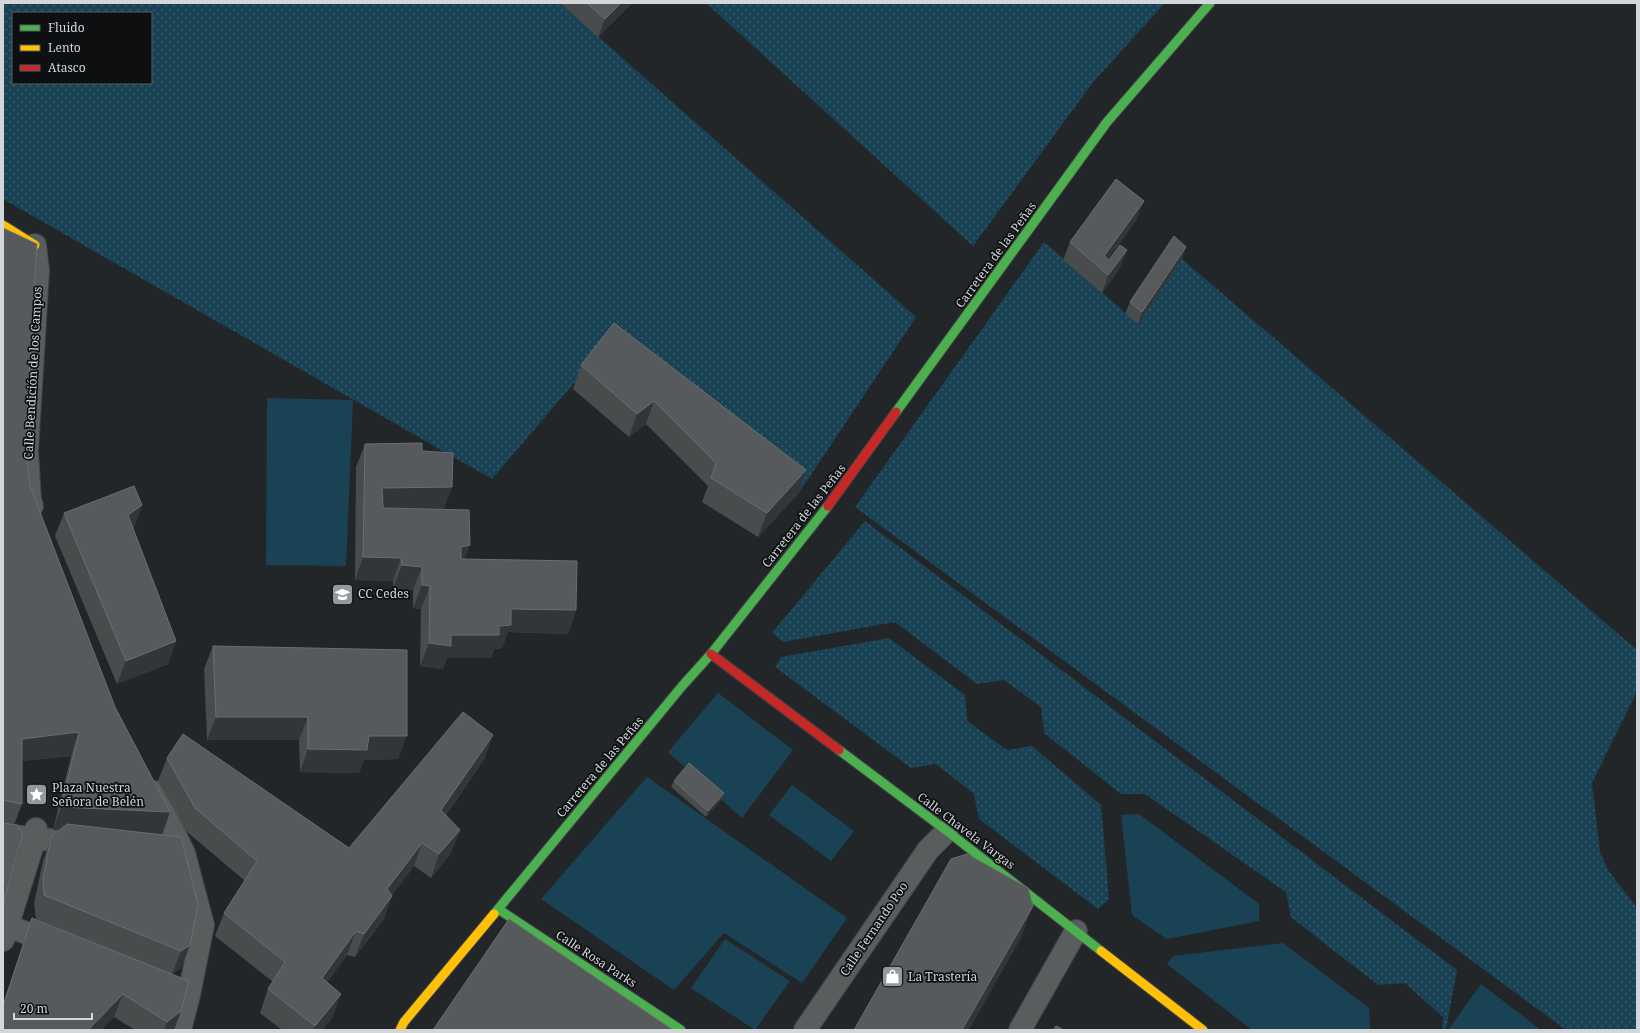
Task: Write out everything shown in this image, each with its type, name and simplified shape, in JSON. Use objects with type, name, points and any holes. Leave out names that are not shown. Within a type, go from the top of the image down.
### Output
[{"type":"main road","name":"Carretera de las Peñas","points":[[400,1030],[404,1022],[679,690],[711,654],[834,498],[1107,122],[1210,3]]},
{"type":"main road","name":"Calle Bendición de los Campos","points":[[3,225],[35,245]]},
{"type":"main road","name":"Calle Chavela Vargas","points":[[711,654],[947,830],[1203,1030]]},
{"type":"main road","name":"Calle Rosa Parks","points":[[498,909],[681,1030]]},
{"type":"street","name":"Calle Bendición de los Campos","points":[[35,245],[38,270],[27,451],[30,500],[41,527]]},
{"type":"street","points":[[144,772],[184,853],[203,925],[189,995],[180,1030]]},
{"type":"street","name":"Calle Fernando Poo","points":[[805,1030],[928,850],[947,830]]},
{"type":"street","points":[[35,834],[5,934],[73,951]]},
{"type":"street","points":[[3,835],[35,834],[98,844]]},
{"type":"street","points":[[161,851],[184,853]]},
{"type":"street","points":[[1020,1030],[1076,931]]},
{"type":"street","points":[[167,987],[189,995]]},
{"type":"shaded area","points":[[3,3],[560,3],[916,317],[798,494],[605,347],[492,479],[3,199]]},
{"type":"shaded area","points":[[706,3],[1165,3],[1094,81],[973,246]]},
{"type":"shaded area","points":[[1044,242],[1138,324],[1182,259],[1637,650],[1637,691],[1592,783],[1600,853],[1608,870],[1637,908],[1637,1030],[1566,1030],[855,507]]},
{"type":"shaded area","points":[[267,398],[353,400],[346,566],[266,565]]},
{"type":"shaded area","points":[[865,521],[1457,970],[1446,1030],[1442,1030],[1443,1017],[1405,983],[1378,985],[1291,917],[1286,892],[1145,794],[1121,794],[1044,733],[1041,707],[1004,680],[977,684],[895,622],[783,642],[772,633]]},
{"type":"shaded area","points":[[889,638],[965,695],[967,721],[1007,750],[1032,746],[1101,805],[1109,899],[1098,909],[979,819],[974,794],[936,764],[911,768],[775,667],[781,657]]},
{"type":"shaded area","points":[[718,693],[793,750],[742,818],[668,752]]},
{"type":"shaded area","points":[[647,777],[847,918],[802,983],[724,933],[674,990],[541,899]]},
{"type":"shaded area","points":[[792,785],[854,831],[831,861],[769,815]]},
{"type":"shaded area","points":[[1139,814],[1259,904],[1259,921],[1167,939],[1132,915],[1121,815]]},
{"type":"shaded area","points":[[725,939],[790,981],[755,1030],[691,988]]},
{"type":"shaded area","points":[[1283,943],[1369,1008],[1371,1030],[1252,1030],[1167,964],[1173,956]]},
{"type":"shaded area","points":[[1481,984],[1541,1030],[1448,1030]]},
{"type":"building","points":[[587,3],[621,3],[605,19]]},
{"type":"building","points":[[1116,179],[1144,201],[1104,256],[1109,260],[1120,245],[1127,250],[1108,275],[1070,242]]},
{"type":"building","points":[[3,228],[37,244],[25,448],[30,486],[115,707],[170,812],[61,807],[79,732],[22,739],[22,804],[3,800]]},
{"type":"building","points":[[1174,236],[1186,247],[1142,312],[1130,302]]},
{"type":"building","points":[[614,323],[806,470],[767,513],[711,478],[716,463],[654,401],[637,414],[581,365]]},
{"type":"building","points":[[422,443],[422,451],[453,453],[452,487],[382,488],[383,508],[469,510],[470,545],[461,547],[461,559],[577,561],[576,610],[511,609],[511,625],[499,626],[499,635],[451,635],[451,646],[429,643],[430,586],[422,585],[422,567],[402,565],[401,558],[363,557],[365,444]]},
{"type":"building","points":[[134,486],[142,505],[128,515],[176,641],[126,661],[64,513]]},
{"type":"building","points":[[213,646],[407,650],[407,736],[369,736],[367,750],[308,749],[308,717],[216,717]]},
{"type":"building","points":[[463,712],[493,735],[441,810],[460,830],[439,854],[422,843],[387,889],[392,896],[364,934],[356,931],[322,978],[341,994],[315,1026],[268,989],[285,962],[224,913],[257,861],[195,808],[167,758],[183,734],[349,848]]},
{"type":"building","points":[[689,763],[724,793],[708,811],[674,781]]},
{"type":"building","points":[[3,823],[17,825],[23,835],[3,903]]},
{"type":"building","points":[[67,824],[181,837],[198,905],[190,945],[181,951],[44,895],[43,879],[51,837]]},
{"type":"building","points":[[967,854],[1028,888],[1033,906],[962,1030],[854,1030],[951,859]]},
{"type":"building","points":[[32,918],[189,981],[181,1011],[167,1022],[123,994],[88,1030],[3,1030],[3,1006]]},
{"type":"building","points":[[509,919],[673,1030],[433,1030]]},
{"type":"building","points":[[1056,1026],[1064,1030],[1053,1030]]},
{"type":"traffic: fast","points":[[896,412],[1107,122],[1210,3]]},
{"type":"traffic: fast","points":[[494,914],[683,685],[711,654],[828,506]]},
{"type":"traffic: fast","points":[[839,750],[947,831],[1101,951]]},
{"type":"traffic: fast","points":[[498,909],[681,1030]]},
{"type":"traffic: slow","points":[[3,225],[35,245]]},
{"type":"traffic: slow","points":[[400,1030],[404,1022],[494,914]]},
{"type":"traffic: slow","points":[[1101,951],[1203,1030]]},
{"type":"traffic: jam","points":[[828,506],[896,412]]},
{"type":"traffic: jam","points":[[711,654],[839,750]]},
{"type":"place","name":"CC Cedes","points":[[343,594]]},
{"type":"place","name":"Plaza Nuestra Señora de Belén","points":[[37,795]]},
{"type":"place","name":"La Trastería","points":[[893,977]]}]
